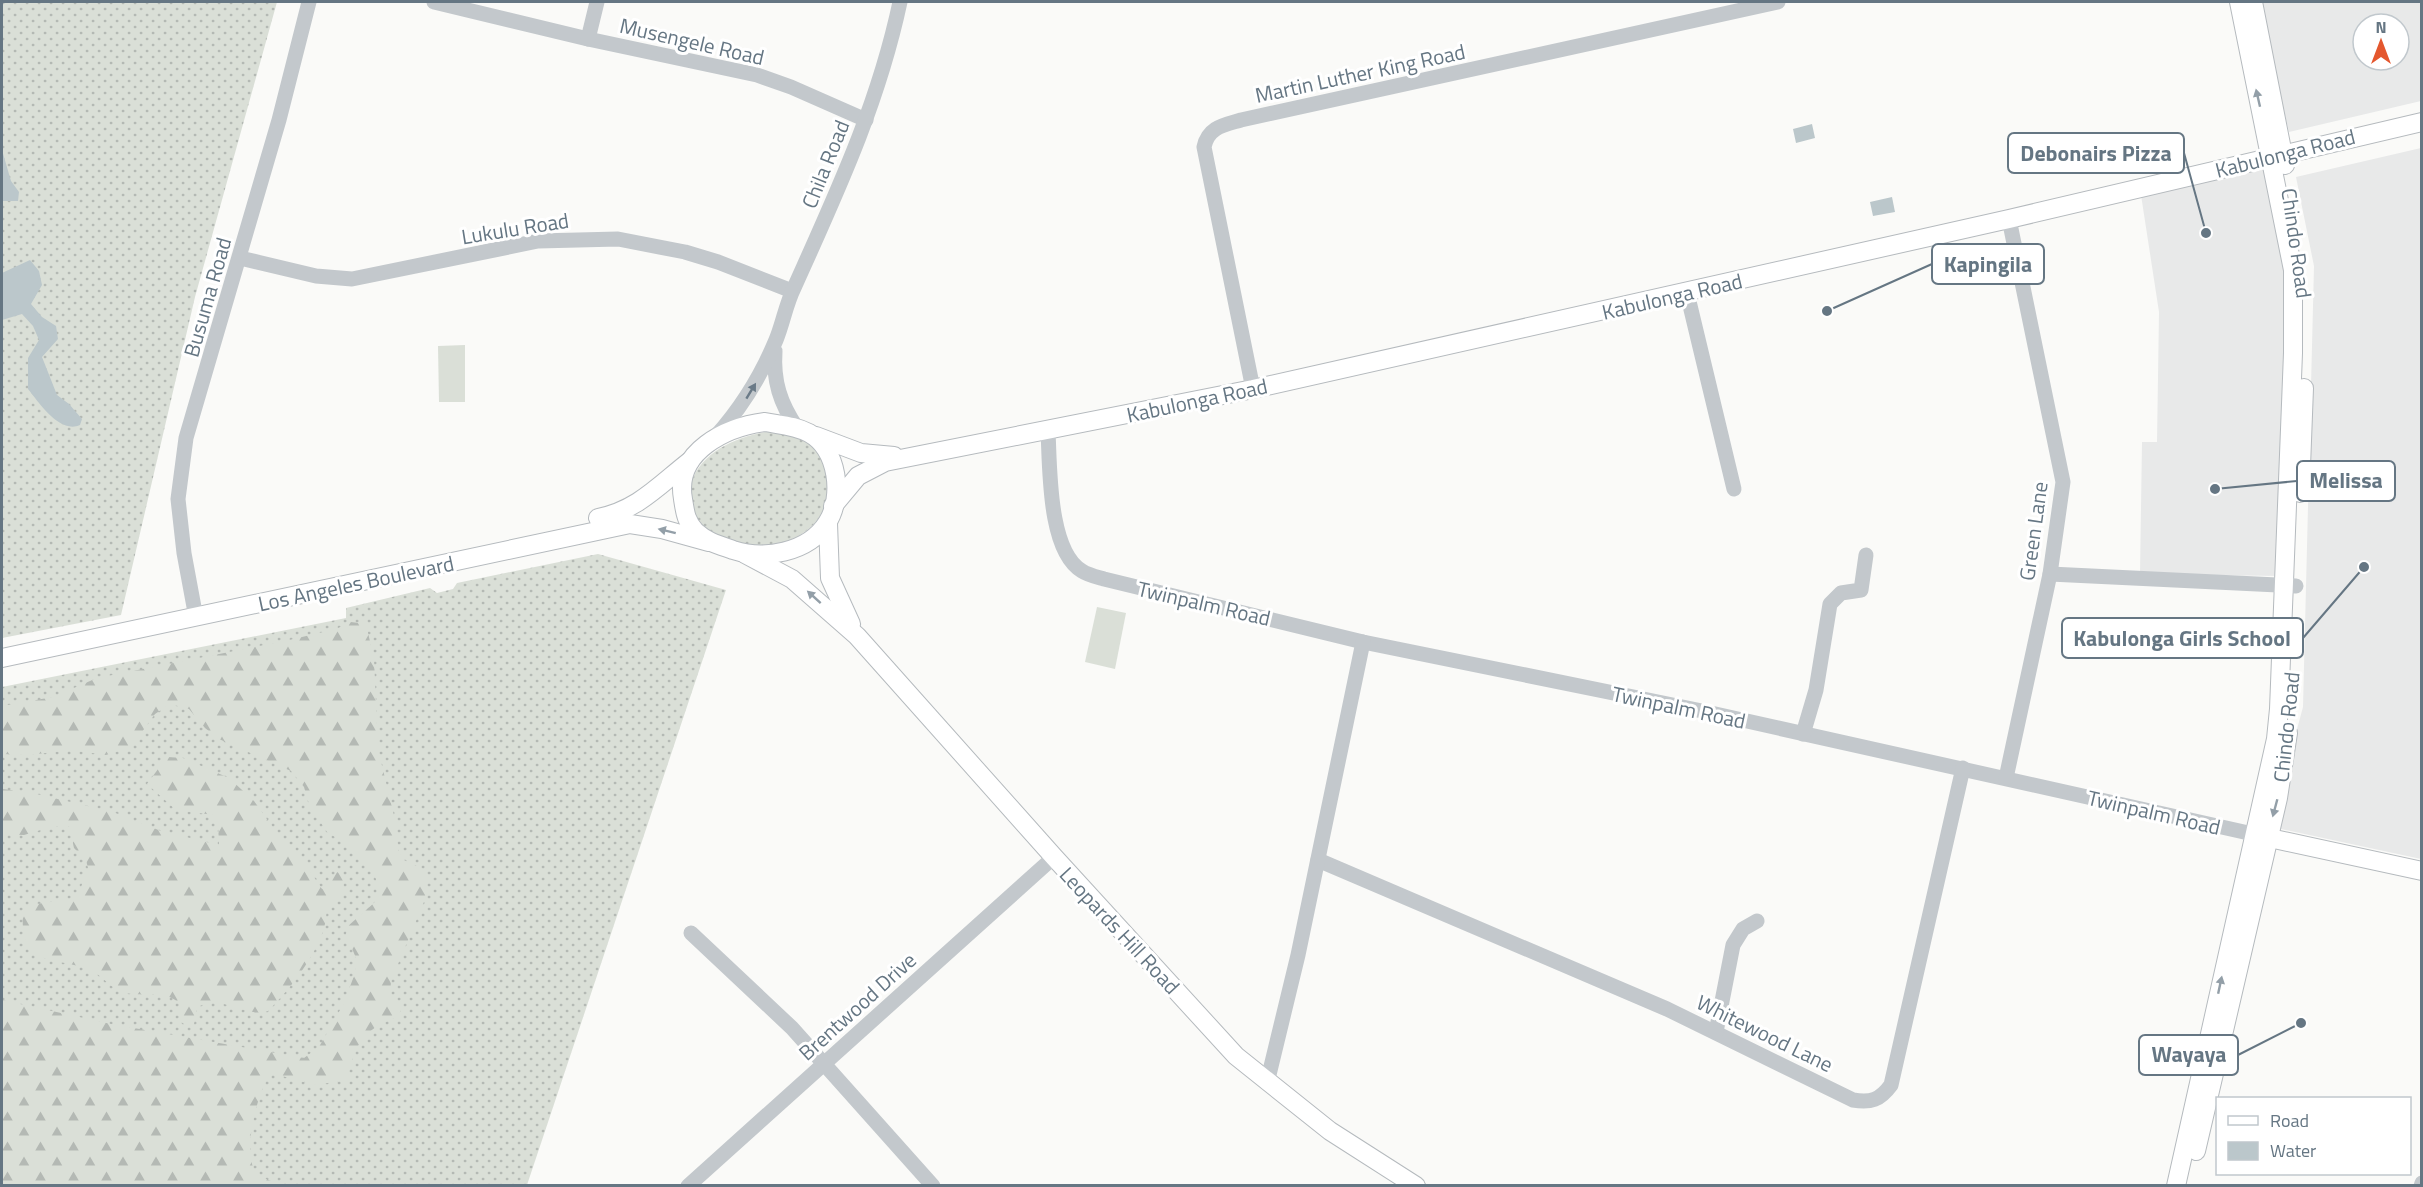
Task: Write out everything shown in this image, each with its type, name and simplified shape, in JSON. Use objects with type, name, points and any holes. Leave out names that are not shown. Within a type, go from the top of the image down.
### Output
[{"type":"main road","points":[[2239,2],[2277,154]]},
{"type":"main road","points":[[2253,2],[2277,154]]},
{"type":"main road","name":"Kabulonga Road","points":[[830,514],[850,484],[865,471],[885,462],[1047,432],[1253,389],[1687,293],[2421,122]]},
{"type":"main road","name":"Chindo Road","points":[[2188,1185],[2260,836],[2276,739],[2304,438],[2305,268],[2277,154]]},
{"type":"main road","points":[[765,422],[805,431],[826,449],[832,462],[836,489],[830,514],[810,540],[796,548],[769,554],[745,554],[710,542],[688,523],[681,491],[690,461],[716,436],[744,425],[765,422]]},
{"type":"main road","name":"Kabulonga Road","points":[[805,431],[871,454],[919,456]]},
{"type":"main road","name":"Los Angeles Boulevard","points":[[2,648],[620,513],[634,506],[690,461]]},
{"type":"main road","name":"Leopards Hill Road","points":[[830,514],[830,578],[857,636]]},
{"type":"main road","name":"Los Angeles Boulevard","points":[[2,658],[630,524],[662,529],[710,542]]},
{"type":"main road","name":"Leopards Hill Road","points":[[745,554],[792,579],[857,636],[1053,857],[1236,1056],[1330,1131],[1416,1185]]},
{"type":"main road","name":"Chindo Road","points":[[2176,1185],[2260,836]]},
{"type":"main road","name":"Twinpalm Road","points":[[2260,836],[2421,871]]},
{"type":"street","name":"Busuma Road","points":[[194,607],[184,553],[178,484],[186,438],[279,120],[309,2]]},
{"type":"street","name":"Musengele Road","points":[[434,2],[588,39],[757,75],[791,87],[866,120]]},
{"type":"street","points":[[588,39],[597,2]]},
{"type":"street","name":"Chila Road","points":[[716,436],[753,389],[776,339],[792,291],[830,209],[882,77],[900,2]]},
{"type":"street","name":"Martin Luther King Road","points":[[1253,389],[1204,147],[1206,137],[1212,130],[1241,120],[1779,2]]},
{"type":"street","name":"Green Lane","points":[[2006,778],[2050,574],[2062,500],[2062,467],[2009,219]]},
{"type":"street","name":"Lukulu Road","points":[[240,258],[306,274],[352,279],[538,241],[618,239],[685,252],[718,262],[792,291]]},
{"type":"street","points":[[1687,293],[1734,489]]},
{"type":"street","name":"Chila Road","points":[[776,339],[776,387],[786,411],[805,431]]},
{"type":"street","name":"Twinpalm Road","points":[[1047,432],[1056,527],[1073,563],[1083,572],[1104,579],[1363,642],[1963,768],[2260,836]]},
{"type":"street","points":[[1803,734],[1816,690],[1830,604],[1841,593],[1862,590],[1866,555]]},
{"type":"street","points":[[2050,574],[2291,586]]},
{"type":"street","points":[[1268,1083],[1318,860],[1363,642]]},
{"type":"street","name":"Whitewood Lane","points":[[1318,860],[1716,1032],[1853,1100],[1876,1100],[1885,1093],[1895,1069],[1963,768]]},
{"type":"street","name":"Brentwood Drive","points":[[688,1185],[1053,857]]},
{"type":"street","points":[[1716,1032],[1733,945],[1743,929],[1757,921]]},
{"type":"street","points":[[691,933],[824,1063],[933,1185]]},
{"type":"shaded area","points":[[2258,2],[2421,2],[2421,101],[2289,132]]},
{"type":"shaded area","points":[[2421,148],[2421,859],[2281,829],[2273,818],[2303,707],[2314,266],[2296,177]]},
{"type":"shaded area","points":[[2269,164],[2290,254],[2280,576],[2140,574],[2142,442],[2157,442],[2159,312],[2141,195]]},
{"type":"green space","points":[[2,2],[277,2],[195,297],[121,615],[2,638]]},
{"type":"green space","points":[[465,345],[465,402],[439,402],[438,346]]},
{"type":"green space","points":[[780,430],[805,439],[821,455],[829,473],[829,493],[822,513],[808,529],[787,541],[760,546],[731,543],[719,539],[692,521],[690,487],[705,460],[728,444],[754,434]]},
{"type":"green space","points":[[598,554],[726,590],[527,1185],[2,1186],[2,687],[346,618],[346,608],[430,588],[437,593],[453,589],[457,583]]},
{"type":"green space","points":[[1097,607],[1126,613],[1115,669],[1085,662]]},
{"type":"green space","points":[[351,622],[366,624],[374,659],[378,749],[396,824],[398,849],[404,860],[423,869],[427,885],[426,897],[391,981],[390,996],[401,1010],[398,1017],[376,1027],[362,1040],[353,1057],[347,1080],[315,1085],[271,1073],[257,1107],[250,1151],[252,1163],[259,1175],[286,1185],[2,1185],[2,1000],[111,1024],[304,1058],[319,1047],[344,1003],[355,973],[356,958],[346,934],[348,926],[374,903],[377,895],[376,879],[369,866],[343,842],[327,832],[309,804],[304,787],[291,771],[219,739],[205,728],[189,709],[170,704],[155,714],[131,747],[106,755],[71,750],[29,755],[2,754],[2,706],[53,697],[97,678],[285,641],[336,629]]},
{"type":"green space","points":[[167,757],[183,758],[229,778],[254,801],[274,829],[304,862],[322,889],[330,886],[331,878],[337,872],[344,875],[343,892],[326,907],[326,920],[316,948],[297,977],[268,1011],[251,1012],[223,1004],[205,1004],[197,1008],[194,1024],[187,1026],[181,1022],[181,1006],[176,1000],[163,995],[125,993],[111,986],[90,970],[42,957],[33,952],[27,943],[23,931],[23,912],[37,904],[77,898],[88,868],[86,860],[74,848],[69,826],[54,826],[24,835],[2,834],[2,789],[28,792],[113,812],[161,831],[219,845],[218,822],[214,815],[176,810],[147,784]]},
{"type":"water","points":[[1812,124],[1815,138],[1796,143],[1793,129]]},
{"type":"water","points":[[2,150],[11,181],[19,192],[18,201],[2,201]]},
{"type":"water","points":[[1892,197],[1895,212],[1873,216],[1870,202]]},
{"type":"water","points":[[30,260],[39,271],[42,285],[31,304],[42,317],[56,326],[58,339],[42,357],[57,395],[69,404],[82,419],[80,425],[73,427],[58,422],[28,389],[28,358],[39,340],[33,326],[22,314],[2,320],[2,273]]},
{"type":"place","name":"Debonairs Pizza","points":[[2206,233]]},
{"type":"place","name":"Kapingila","points":[[1827,311]]},
{"type":"place","name":"Melissa","points":[[2215,489]]},
{"type":"place","name":"Kabulonga Girls School","points":[[2364,567]]},
{"type":"place","name":"Wayaya","points":[[2301,1023]]}]
